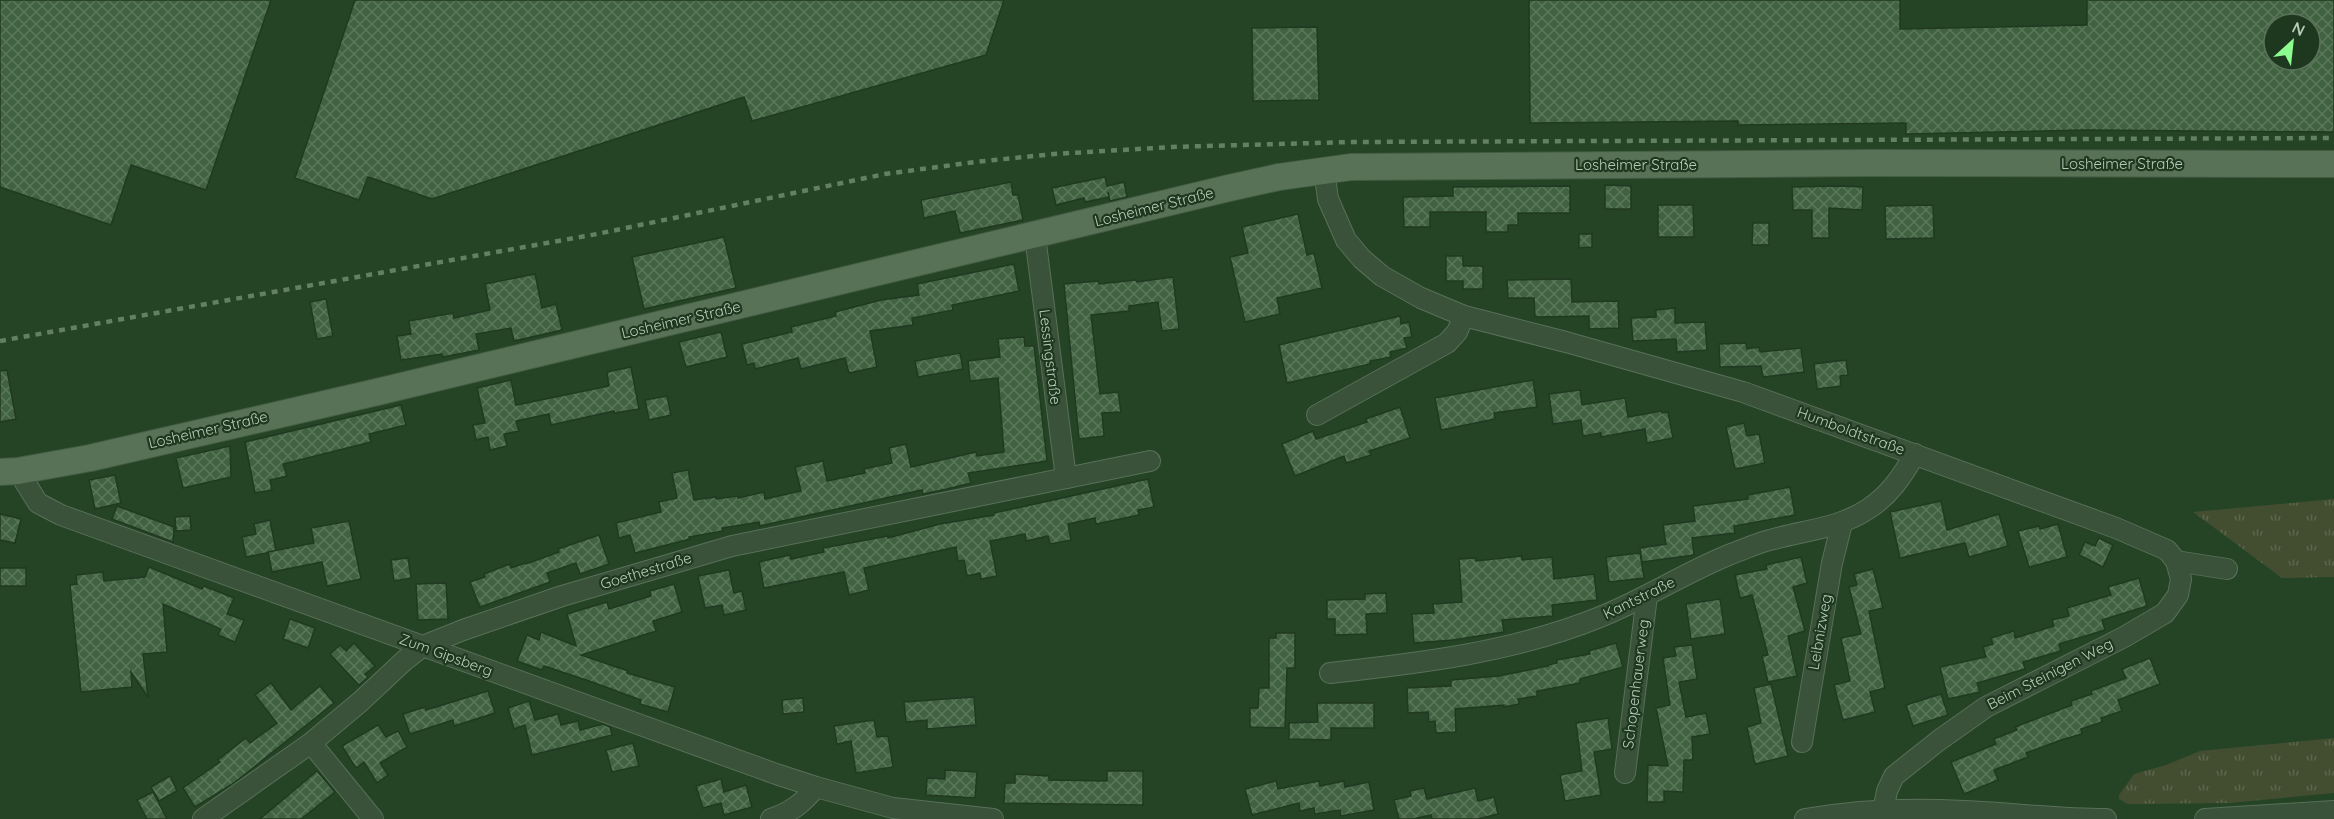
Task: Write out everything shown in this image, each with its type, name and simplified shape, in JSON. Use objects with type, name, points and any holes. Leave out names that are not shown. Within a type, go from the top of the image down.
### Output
[{"type":"main road","name":"Losheimer Straße","points":[[9,471],[90,458],[377,392],[1229,188],[1324,170],[1351,167],[1855,163],[2334,164]]},
{"type":"street","name":"Humboldtstraße","points":[[1324,170],[1328,199],[1346,240],[1362,259],[1382,276],[1421,298],[1464,316],[1743,392],[2116,528],[2167,550],[2176,561],[2227,569]]},
{"type":"street","name":"Lessingstraße","points":[[1035,236],[1066,478]]},
{"type":"street","points":[[1317,415],[1448,343],[1457,333],[1464,316]]},
{"type":"street","name":"Kantstraße","points":[[1330,673],[1432,661],[1503,649],[1552,635],[1601,617],[1701,567],[1740,551],[1771,539],[1842,523],[1869,509],[1891,490],[1915,454]]},
{"type":"street","name":"Goethestraße","points":[[203,819],[311,743],[423,646],[463,630],[562,596],[732,546],[1150,461]]},
{"type":"street","name":"Zum Gipsberg","points":[[9,471],[38,502],[61,515],[816,787],[893,808],[993,819]]},
{"type":"street","name":"Leibnizweg","points":[[1802,742],[1828,586],[1842,523]]},
{"type":"street","name":"Beim Steinigen Weg","points":[[1883,811],[1887,791],[1894,776],[1986,707],[2165,614],[2178,595],[2181,579],[2176,561]]},
{"type":"street","name":"Schopenhauerweg","points":[[1625,772],[1647,596]]},
{"type":"street","points":[[311,743],[373,819]]},
{"type":"street","points":[[771,819],[791,812],[803,803],[816,787]]},
{"type":"street","name":"Zum Gipsberg","points":[[893,808],[914,819]]},
{"type":"street","points":[[1805,819],[1883,811],[1962,811],[2106,819]]},
{"type":"street","points":[[2205,819],[2334,812]]},
{"type":"green space","points":[[2334,499],[2334,577],[2282,578],[2193,512]]},
{"type":"green space","points":[[2334,738],[2334,793],[2230,803],[2127,804],[2119,799],[2119,795],[2134,774],[2166,765],[2200,751]]},
{"type":"building","points":[[0,0],[271,0],[206,190],[131,165],[111,225],[0,187]]},
{"type":"building","points":[[355,0],[1004,0],[986,55],[752,121],[744,97],[432,199],[368,177],[359,200],[295,178]]},
{"type":"building","points":[[1529,0],[1900,0],[1900,29],[2087,25],[2087,0],[2334,0],[2334,132],[2085,130],[1906,134],[1906,123],[1738,125],[1738,121],[1530,123]]},
{"type":"building","points":[[1317,27],[1319,100],[1253,101],[1252,28]]},
{"type":"building","points":[[1105,177],[1107,186],[1124,182],[1127,197],[1110,201],[1108,192],[1109,197],[1085,202],[1084,198],[1056,205],[1052,188]]},
{"type":"building","points":[[1011,182],[1013,195],[1018,195],[1023,220],[960,233],[955,211],[924,218],[921,200]]},
{"type":"building","points":[[1605,185],[1631,186],[1631,209],[1605,209]]},
{"type":"building","points":[[1570,186],[1570,213],[1518,213],[1518,225],[1508,225],[1508,232],[1486,232],[1486,212],[1430,212],[1430,227],[1404,227],[1403,197],[1453,196],[1453,187]]},
{"type":"building","points":[[1792,187],[1863,187],[1862,210],[1829,208],[1829,238],[1812,238],[1812,210],[1793,210]]},
{"type":"building","points":[[1658,205],[1693,205],[1694,237],[1658,237]]},
{"type":"building","points":[[1933,205],[1934,238],[1886,239],[1885,206]]},
{"type":"building","points":[[1298,214],[1307,255],[1314,253],[1322,288],[1277,298],[1280,314],[1245,322],[1230,257],[1248,253],[1242,227]]},
{"type":"building","points":[[1753,223],[1769,223],[1769,245],[1752,245]]},
{"type":"building","points":[[1579,234],[1592,234],[1592,247],[1579,248]]},
{"type":"building","points":[[724,237],[736,288],[644,309],[632,257]]},
{"type":"building","points":[[1446,256],[1463,256],[1463,266],[1483,266],[1483,289],[1463,289],[1463,281],[1446,281]]},
{"type":"building","points":[[1014,264],[1019,291],[952,305],[953,310],[912,318],[913,325],[870,331],[877,367],[849,373],[845,358],[801,369],[798,358],[755,369],[754,363],[747,365],[742,344],[792,332],[791,327],[836,316],[835,312],[881,300],[919,295],[917,284]]},
{"type":"building","points":[[535,274],[542,308],[556,304],[562,330],[514,341],[511,328],[476,334],[479,350],[443,357],[442,354],[401,360],[397,336],[411,334],[409,321],[453,313],[454,318],[490,310],[485,284]]},
{"type":"building","points":[[1173,277],[1179,329],[1162,331],[1158,302],[1129,306],[1129,311],[1091,315],[1100,394],[1118,392],[1121,412],[1102,413],[1104,436],[1079,439],[1064,284],[1098,281],[1099,284],[1136,280],[1137,282]]},
{"type":"building","points":[[1571,279],[1572,302],[1618,301],[1619,328],[1589,329],[1589,316],[1535,317],[1534,298],[1508,298],[1507,280]]},
{"type":"building","points":[[326,299],[333,336],[317,339],[310,302]]},
{"type":"building","points":[[1675,308],[1675,323],[1705,322],[1707,350],[1677,352],[1676,339],[1633,341],[1631,318],[1656,317],[1656,310]]},
{"type":"building","points":[[1400,316],[1401,324],[1409,322],[1412,337],[1404,338],[1407,348],[1390,352],[1391,357],[1370,361],[1370,364],[1287,383],[1279,345]]},
{"type":"building","points":[[721,332],[727,357],[686,367],[679,342]]},
{"type":"building","points":[[1024,337],[1025,346],[1034,346],[1047,461],[968,473],[971,483],[947,489],[923,494],[922,490],[760,526],[759,522],[722,528],[723,531],[689,537],[690,539],[635,553],[630,535],[619,538],[616,523],[661,512],[659,502],[677,498],[672,473],[688,470],[694,500],[738,496],[738,498],[764,492],[765,499],[801,491],[795,467],[823,461],[827,481],[865,473],[864,469],[892,463],[889,448],[906,444],[911,467],[976,452],[977,456],[1004,452],[998,378],[970,381],[968,361],[1000,357],[998,339]]},
{"type":"building","points":[[1746,343],[1747,349],[1759,347],[1760,352],[1801,348],[1804,372],[1763,377],[1761,366],[1720,367],[1719,344]]},
{"type":"building","points":[[960,353],[963,369],[918,377],[915,361]]},
{"type":"building","points":[[1846,360],[1848,375],[1840,376],[1841,386],[1817,389],[1814,364]]},
{"type":"building","points":[[631,367],[639,409],[614,413],[614,411],[551,425],[549,414],[516,421],[519,431],[504,434],[507,446],[490,450],[488,437],[476,440],[473,425],[485,423],[477,388],[511,380],[516,405],[609,386],[607,372]]},
{"type":"building","points":[[7,370],[16,419],[0,422],[0,371]]},
{"type":"building","points":[[1533,380],[1537,407],[1494,413],[1495,419],[1441,430],[1435,398]]},
{"type":"building","points":[[1580,390],[1582,405],[1625,398],[1628,417],[1661,411],[1662,413],[1668,412],[1673,438],[1647,443],[1645,429],[1601,437],[1601,433],[1583,436],[1581,420],[1553,424],[1549,394]]},
{"type":"building","points":[[667,396],[671,415],[649,420],[645,400]]},
{"type":"building","points":[[401,405],[406,425],[369,434],[371,442],[283,464],[287,476],[270,480],[272,490],[255,493],[245,442]]},
{"type":"building","points":[[1400,407],[1410,438],[1369,451],[1371,455],[1346,463],[1344,456],[1295,476],[1282,444],[1313,431],[1316,439],[1367,422],[1366,419]]},
{"type":"building","points":[[1744,423],[1747,436],[1759,434],[1765,463],[1735,469],[1726,427]]},
{"type":"building","points":[[230,446],[231,477],[183,488],[176,458]]},
{"type":"building","points":[[115,475],[121,503],[95,509],[89,480]]},
{"type":"building","points":[[1148,479],[1154,507],[1138,510],[1139,515],[1096,524],[1095,518],[1068,524],[1071,540],[1050,544],[1048,536],[1026,541],[1025,534],[990,541],[997,576],[981,579],[980,573],[967,576],[964,560],[958,561],[956,547],[864,568],[869,590],[849,595],[844,572],[764,588],[759,562],[790,555],[791,559],[824,552],[823,548],[888,536],[888,538],[940,524],[994,515],[994,513]]},
{"type":"building","points":[[1790,487],[1795,515],[1734,526],[1735,533],[1692,538],[1694,555],[1642,562],[1640,548],[1666,544],[1663,525],[1695,521],[1693,506],[1748,499],[1748,495]]},
{"type":"building","points":[[1941,501],[1947,530],[1999,514],[2008,546],[1969,557],[1965,543],[1900,558],[1890,512]]},
{"type":"building","points":[[117,506],[174,527],[173,542],[112,519]]},
{"type":"building","points":[[0,514],[21,519],[15,543],[0,540]]},
{"type":"building","points":[[190,516],[191,530],[176,531],[175,517]]},
{"type":"building","points":[[270,520],[276,551],[246,557],[242,537],[256,534],[254,524]]},
{"type":"building","points":[[349,521],[361,579],[327,586],[322,562],[272,572],[268,552],[314,543],[311,528]]},
{"type":"building","points":[[2058,524],[2067,557],[2029,567],[2018,531],[2039,526],[2040,529]]},
{"type":"building","points":[[599,535],[609,564],[580,574],[576,563],[547,573],[550,582],[480,607],[470,582],[510,564],[511,568],[526,564],[559,552],[558,549]]},
{"type":"building","points":[[2099,538],[2113,545],[2103,567],[2079,555],[2085,542],[2095,546]]},
{"type":"building","points":[[1640,553],[1644,578],[1609,582],[1606,557]]},
{"type":"building","points":[[1522,556],[1522,560],[1552,557],[1554,579],[1594,574],[1597,600],[1552,605],[1553,616],[1502,620],[1504,632],[1414,643],[1412,614],[1434,613],[1433,604],[1462,602],[1459,559],[1476,558],[1476,561]]},
{"type":"building","points":[[1801,557],[1807,583],[1793,587],[1805,631],[1788,636],[1797,676],[1768,682],[1762,656],[1768,655],[1752,595],[1740,598],[1735,575],[1767,569],[1766,565]]},
{"type":"building","points":[[408,558],[411,578],[394,581],[391,560]]},
{"type":"building","points":[[149,567],[202,589],[204,586],[234,598],[227,614],[244,620],[235,642],[218,635],[221,629],[163,604],[167,652],[143,654],[148,697],[131,672],[132,687],[81,692],[70,585],[77,584],[76,575],[103,572],[104,581],[145,577]]},
{"type":"building","points":[[0,568],[26,568],[26,586],[0,586]]},
{"type":"building","points":[[1873,569],[1883,608],[1869,611],[1885,688],[1870,692],[1875,712],[1843,720],[1834,685],[1850,681],[1841,638],[1861,634],[1849,587],[1857,585],[1854,574]]},
{"type":"building","points":[[729,570],[734,593],[742,591],[746,610],[724,615],[722,605],[705,608],[698,576]]},
{"type":"building","points":[[2139,578],[2147,606],[2102,620],[2105,630],[2059,644],[2061,651],[2023,662],[2025,669],[1977,683],[1980,692],[1948,699],[1940,667],[1986,657],[1983,647],[1993,644],[1991,638],[2014,631],[2015,638],[2054,626],[2052,620],[2069,616],[2067,608],[2111,595],[2108,587]]},
{"type":"building","points":[[446,583],[448,619],[418,620],[416,584]]},
{"type":"building","points":[[674,584],[682,612],[653,621],[656,631],[581,655],[628,671],[627,673],[675,687],[668,712],[640,704],[641,700],[592,682],[544,666],[542,670],[517,661],[527,635],[539,640],[541,632],[576,646],[567,614],[607,602],[609,609],[651,596],[650,591]]},
{"type":"building","points":[[1386,593],[1387,613],[1366,614],[1367,634],[1335,635],[1335,619],[1327,619],[1327,600],[1365,599],[1365,594]]},
{"type":"building","points":[[1720,599],[1725,634],[1691,639],[1686,604]]},
{"type":"building","points":[[290,619],[315,628],[308,648],[283,639]]},
{"type":"building","points":[[1276,633],[1295,633],[1295,668],[1287,668],[1285,728],[1250,727],[1250,708],[1258,708],[1259,688],[1269,688],[1269,638],[1276,638]]},
{"type":"building","points":[[354,643],[375,666],[365,674],[368,677],[359,685],[330,654],[340,645],[346,651]]},
{"type":"building","points":[[1616,643],[1623,667],[1580,679],[1580,683],[1537,691],[1537,696],[1518,699],[1519,704],[1504,707],[1504,705],[1455,709],[1456,732],[1436,733],[1435,721],[1429,722],[1428,712],[1408,713],[1407,688],[1451,686],[1451,680],[1499,676],[1548,666],[1557,663],[1557,660],[1590,654],[1589,651]]},
{"type":"building","points":[[1692,645],[1697,679],[1679,682],[1686,717],[1706,713],[1710,734],[1692,737],[1693,760],[1684,760],[1683,792],[1664,791],[1664,802],[1647,802],[1648,765],[1668,766],[1656,708],[1670,705],[1663,658],[1676,656],[1674,647]]},
{"type":"building","points":[[2150,658],[2160,684],[2118,700],[2122,711],[2101,718],[2102,722],[2081,729],[2082,734],[2026,753],[2028,757],[1994,770],[1998,780],[1964,794],[1951,762],[1996,744],[1994,739],[2017,730],[2015,727],[2072,705],[2071,701],[2092,694],[2091,691],[2126,678],[2122,669]]},
{"type":"building","points":[[271,683],[291,710],[320,686],[334,703],[234,783],[195,807],[183,788],[220,762],[218,760],[246,738],[250,743],[277,723],[255,695]]},
{"type":"building","points":[[1771,684],[1788,756],[1755,764],[1747,727],[1761,723],[1754,688]]},
{"type":"building","points":[[488,691],[495,713],[454,726],[453,720],[410,734],[403,714],[425,707],[426,710]]},
{"type":"building","points":[[1941,694],[1948,715],[1913,726],[1906,705]]},
{"type":"building","points":[[974,697],[976,725],[927,729],[927,720],[906,722],[904,702]]},
{"type":"building","points":[[803,698],[804,712],[783,714],[782,700]]},
{"type":"building","points":[[529,701],[535,720],[558,714],[561,725],[578,721],[580,730],[603,724],[610,727],[612,735],[532,755],[525,725],[514,729],[508,708]]},
{"type":"building","points":[[1317,703],[1374,703],[1374,728],[1331,728],[1331,740],[1289,739],[1289,723],[1318,722]]},
{"type":"building","points":[[1608,718],[1612,749],[1594,752],[1601,795],[1565,801],[1560,775],[1582,771],[1576,723]]},
{"type":"building","points":[[874,720],[877,737],[888,736],[893,767],[856,773],[851,741],[837,744],[834,726]]},
{"type":"building","points":[[378,725],[386,737],[398,731],[407,747],[380,763],[388,775],[377,783],[364,762],[356,768],[342,746]]},
{"type":"building","points":[[633,743],[639,766],[612,772],[606,750]]},
{"type":"building","points":[[945,770],[977,772],[975,798],[926,795],[927,778],[945,779]]},
{"type":"building","points":[[317,771],[335,792],[301,819],[260,819]]},
{"type":"building","points":[[1107,771],[1143,771],[1143,805],[1004,803],[1005,783],[1015,783],[1015,774],[1049,776],[1049,780],[1107,781]]},
{"type":"building","points":[[170,776],[177,791],[159,801],[151,787]]},
{"type":"building","points":[[721,779],[724,792],[746,785],[752,807],[724,815],[721,803],[703,808],[696,786]]},
{"type":"building","points":[[1276,781],[1278,789],[1319,781],[1320,786],[1344,781],[1345,787],[1369,782],[1374,810],[1341,816],[1340,810],[1315,814],[1314,808],[1300,811],[1299,803],[1252,815],[1245,789]]},
{"type":"building","points":[[1424,788],[1427,799],[1475,788],[1478,801],[1494,797],[1498,814],[1478,819],[1432,819],[1431,815],[1399,819],[1394,800],[1411,796],[1410,791]]},
{"type":"building","points":[[153,792],[167,819],[147,819],[137,800]]},
{"type":"railway","points":[[0,341],[597,234],[885,174],[1054,154],[1172,147],[1351,142],[2334,138]]}]
